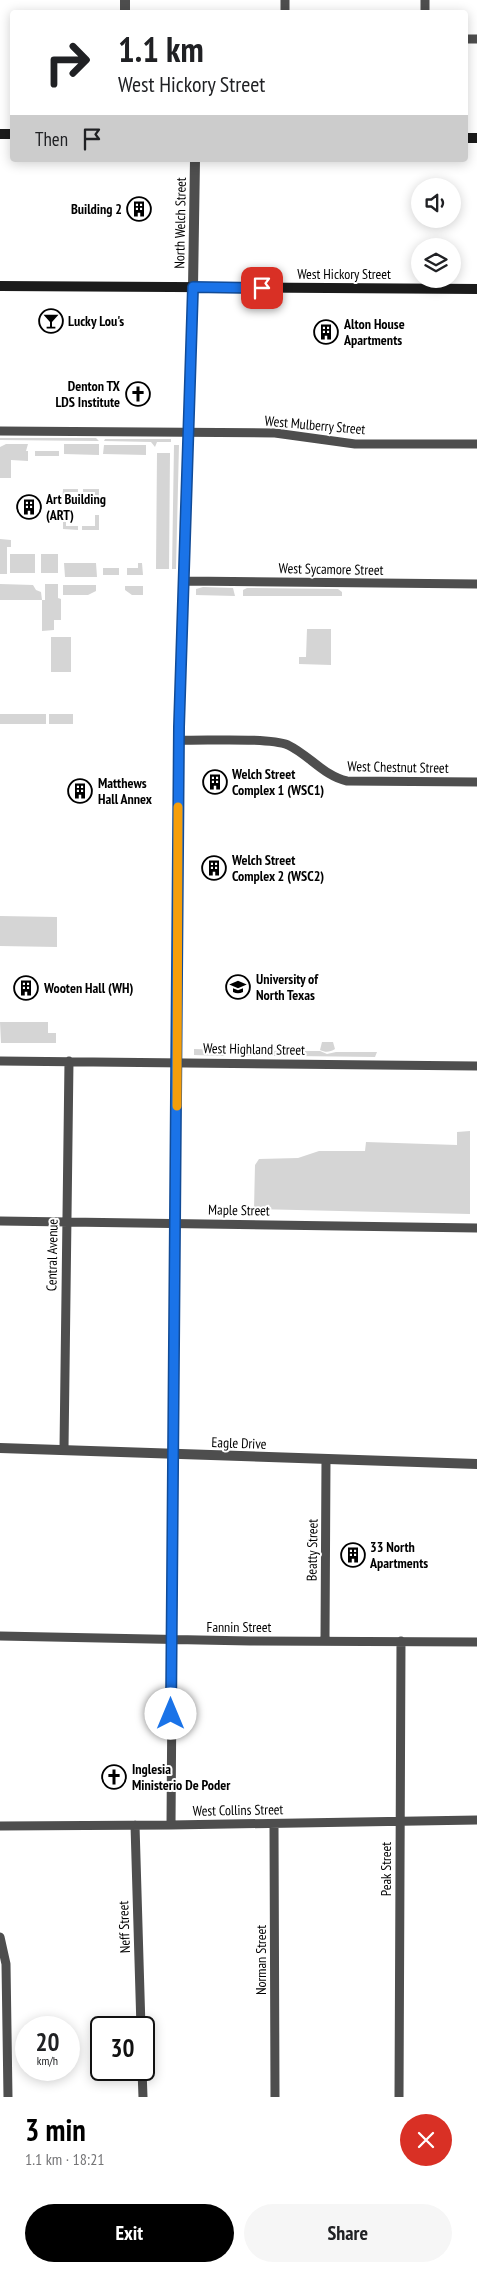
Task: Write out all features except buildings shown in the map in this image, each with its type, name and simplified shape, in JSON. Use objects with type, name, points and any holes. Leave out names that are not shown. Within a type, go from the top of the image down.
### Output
[{"type":"main road","name":"West Hickory Street","points":[[0,286],[477,289]]},
{"type":"street","name":"North Welch Street","points":[[193,287],[195,162]]},
{"type":"street","points":[[171,1825],[179,740],[193,287]]},
{"type":"street","name":"West Mulberry Street","points":[[0,431],[285,434],[355,444],[477,444]]},
{"type":"street","name":"West Sycamore Street","points":[[185,581],[477,584]]},
{"type":"street","name":"West Chestnut Street","points":[[179,740],[268,742],[286,745],[329,774],[348,781],[477,782]]},
{"type":"street","name":"West Highland Street","points":[[0,1061],[477,1066]]},
{"type":"street","name":"Central Avenue","points":[[64,1449],[69,1061]]},
{"type":"street","name":"Maple Street","points":[[0,1221],[477,1228]]},
{"type":"street","name":"Eagle Drive","points":[[0,1448],[477,1464]]},
{"type":"street","name":"Beatty Street","points":[[324,1640],[326,1459]]},
{"type":"street","name":"Fannin Street","points":[[0,1636],[171,1640],[477,1642]]},
{"type":"street","name":"Peak Street","points":[[399,2097],[401,1642]]},
{"type":"street","name":"West Collins Street","points":[[0,1826],[477,1820]]},
{"type":"street","name":"Norman Street","points":[[274,1824],[275,2097]]},
{"type":"street","name":"Neff Street","points":[[135,1825],[141,2016]]},
{"type":"street","points":[[0,1937],[5,1954],[8,2097]]},
{"type":"street","points":[[142,2081],[143,2097]]},
{"type":"shaded area","points":[[0,438],[96,438],[99,441],[0,440]]},
{"type":"shaded area","points":[[105,439],[171,439],[171,442],[157,442],[155,447],[151,442],[104,441]]},
{"type":"shaded area","points":[[6,444],[28,444],[26,451],[28,451],[28,461],[11,460],[11,478],[0,478],[0,447]]},
{"type":"shaded area","points":[[64,444],[99,444],[99,455],[64,454]]},
{"type":"shaded area","points":[[104,445],[146,445],[146,455],[103,454]]},
{"type":"shaded area","points":[[174,445],[179,445],[176,569],[172,569]]},
{"type":"shaded area","points":[[35,451],[59,451],[59,456],[35,456]]},
{"type":"shaded area","points":[[157,453],[170,453],[169,569],[156,569]]},
{"type":"shaded area","points":[[63,489],[78,489],[78,492],[66,492],[66,504],[62,504]]},
{"type":"shaded area","points":[[83,489],[99,489],[99,503],[95,503],[95,492],[83,492]]},
{"type":"shaded area","points":[[63,515],[66,515],[66,526],[78,526],[78,530],[63,529]]},
{"type":"shaded area","points":[[95,515],[99,515],[99,530],[82,530],[82,526],[95,526]]},
{"type":"shaded area","points":[[0,539],[11,540],[11,547],[7,547],[7,574],[0,574]]},
{"type":"shaded area","points":[[10,554],[35,554],[35,573],[10,573]]},
{"type":"shaded area","points":[[41,554],[58,554],[58,573],[41,573]]},
{"type":"shaded area","points":[[64,563],[96,563],[97,577],[65,577]]},
{"type":"shaded area","points":[[138,563],[142,563],[143,575],[127,575],[127,568],[138,568]]},
{"type":"shaded area","points":[[103,568],[119,568],[119,575],[103,575]]},
{"type":"shaded area","points":[[0,584],[33,585],[36,590],[41,592],[42,600],[0,600]]},
{"type":"shaded area","points":[[45,584],[58,584],[58,598],[61,599],[61,620],[54,620],[54,630],[42,631],[42,600],[45,600]]},
{"type":"shaded area","points":[[63,585],[96,585],[96,591],[88,595],[63,595]]},
{"type":"shaded area","points":[[125,586],[143,586],[143,595],[132,595],[125,590]]},
{"type":"shaded area","points":[[203,587],[233,588],[235,596],[196,595],[196,589]]},
{"type":"shaded area","points":[[247,588],[338,589],[342,592],[342,596],[243,596],[243,590]]},
{"type":"shaded area","points":[[307,629],[331,629],[331,665],[299,664],[299,657],[306,657]]},
{"type":"shaded area","points":[[51,637],[71,637],[71,672],[51,672]]},
{"type":"shaded area","points":[[0,714],[46,714],[46,724],[0,724]]},
{"type":"shaded area","points":[[49,714],[73,714],[73,724],[49,724]]},
{"type":"shaded area","points":[[0,916],[57,917],[57,947],[0,946]]},
{"type":"shaded area","points":[[0,1022],[48,1022],[48,1033],[56,1033],[56,1043],[1,1043]]},
{"type":"shaded area","points":[[322,1042],[333,1042],[335,1049],[328,1052],[320,1050]]},
{"type":"shaded area","points":[[194,1049],[227,1050],[224,1056],[194,1055]]},
{"type":"shaded area","points":[[236,1050],[281,1051],[278,1056],[239,1056]]},
{"type":"shaded area","points":[[290,1051],[320,1051],[327,1054],[336,1052],[377,1052],[375,1057],[295,1056],[291,1055]]},
{"type":"shaded area","points":[[470,1131],[470,1214],[254,1209],[255,1165],[259,1159],[298,1158],[319,1151],[365,1151],[366,1142],[457,1145],[457,1132]]},
{"type":"slow traffic","points":[[177,1106],[178,807]]},
{"type":"place","name":"Building 2","points":[[139,209]]},
{"type":"place","name":"Lucky Lou's","points":[[51,321]]},
{"type":"place","name":"Alton House Apartments","points":[[326,332]]},
{"type":"place","name":"Denton TX LDS Institute","points":[[138,394]]},
{"type":"place","name":"Art Building (ART)","points":[[29,507]]},
{"type":"place","name":"Welch Street Complex 1 (WSC1)","points":[[215,782]]},
{"type":"place","name":"Matthews Hall Annex","points":[[80,791]]},
{"type":"place","name":"Welch Street Complex 2 (WSC2)","points":[[214,868]]},
{"type":"place","name":"University of North Texas","points":[[238,987]]},
{"type":"place","name":"Wooten Hall (WH)","points":[[26,988]]},
{"type":"place","name":"33 North Apartments","points":[[353,1555]]},
{"type":"place","name":"Inglesia Ministerio De Poder","points":[[114,1777]]},
{"type":"route","points":[[171,1714],[178,1077],[179,727],[193,287],[262,288]]}]
